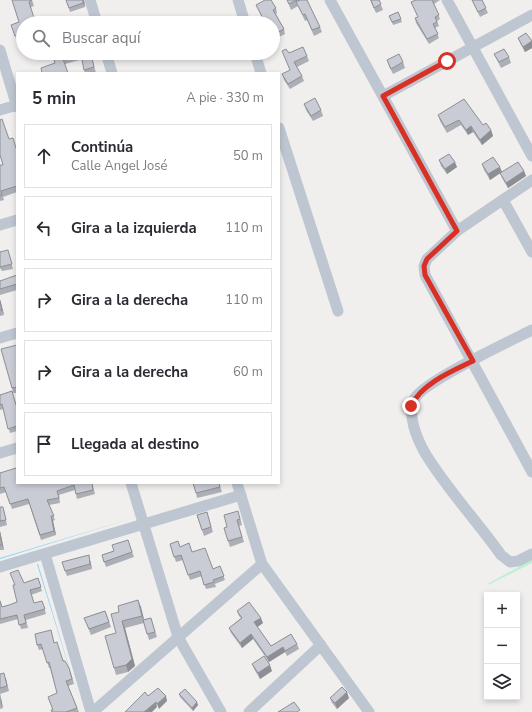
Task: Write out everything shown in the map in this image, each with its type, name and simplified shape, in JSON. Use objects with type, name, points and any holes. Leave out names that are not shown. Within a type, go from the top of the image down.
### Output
[{"type":"street","points":[[90,0],[95,16]]},
{"type":"street","points":[[238,0],[243,16]]},
{"type":"street","points":[[330,0],[457,231]]},
{"type":"street","points":[[447,0],[532,156]]},
{"type":"street","points":[[383,96],[532,15]]},
{"type":"street","points":[[0,50],[16,103]]},
{"type":"street","points":[[108,60],[112,72]]},
{"type":"street","points":[[257,60],[261,72]]},
{"type":"street","points":[[0,110],[16,106]]},
{"type":"street","points":[[280,131],[338,311]]},
{"type":"street","points":[[532,180],[457,231],[427,259],[424,266],[425,275],[532,472]]},
{"type":"street","points":[[504,200],[532,252]]},
{"type":"street","points":[[0,225],[16,220]]},
{"type":"street","points":[[532,330],[473,361],[432,385],[416,397],[411,406],[415,430],[424,452],[501,555],[510,562],[518,561],[532,554]]},
{"type":"street","points":[[0,338],[16,333]]},
{"type":"street","points":[[0,453],[16,448]]},
{"type":"street","points":[[131,484],[178,638],[221,712]]},
{"type":"street","points":[[237,484],[262,564],[369,712]]},
{"type":"street","points":[[0,567],[241,495]]},
{"type":"street","points":[[44,554],[92,712],[262,564]]},
{"type":"street","points":[[249,712],[321,645]]},
{"type":"green space","points":[[532,560],[532,563],[488,585],[489,583]]},
{"type":"water","points":[[133,518],[0,559],[0,558]]},
{"type":"water","points":[[37,564],[38,564],[82,710]]},
{"type":"building","points":[[12,0],[32,0],[29,2],[33,16],[17,16]]},
{"type":"building","points":[[66,0],[83,0],[83,3],[69,8]]},
{"type":"building","points":[[265,0],[271,0],[276,8],[273,10],[276,16],[262,16],[256,5]]},
{"type":"building","points":[[287,0],[297,0],[289,4]]},
{"type":"building","points":[[300,0],[307,0],[320,27],[312,30],[305,14],[303,15],[296,2]]},
{"type":"building","points":[[371,0],[379,0],[381,4],[374,8]]},
{"type":"building","points":[[416,0],[432,0],[439,15],[435,17],[437,22],[433,24],[438,34],[427,39],[415,18],[418,17],[411,2]]},
{"type":"building","points":[[472,0],[482,0],[486,8],[478,12]]},
{"type":"building","points":[[398,12],[401,19],[392,22],[389,16]]},
{"type":"building","points":[[280,22],[284,29],[280,31]]},
{"type":"building","points":[[16,23],[16,36],[15,36],[11,25]]},
{"type":"building","points":[[526,33],[532,41],[523,47],[518,38]]},
{"type":"building","points":[[303,47],[307,56],[294,62],[302,76],[288,84],[282,74],[290,70],[282,51],[286,49],[289,53]]},
{"type":"building","points":[[504,49],[509,57],[499,62],[494,54]]},
{"type":"building","points":[[399,54],[403,62],[391,69],[387,60]]},
{"type":"building","points":[[54,60],[63,60],[68,72],[42,72],[41,68],[55,63]]},
{"type":"building","points":[[82,60],[92,60],[94,67],[84,70]]},
{"type":"building","points":[[315,98],[321,110],[311,116],[304,104]]},
{"type":"building","points":[[464,99],[483,125],[486,123],[491,130],[480,140],[471,126],[466,130],[459,120],[445,127],[438,115]]},
{"type":"building","points":[[2,119],[9,139],[13,138],[16,148],[16,186],[1,191],[2,195],[0,196],[0,165],[3,165],[0,155],[0,120]]},
{"type":"building","points":[[449,154],[455,162],[445,169],[439,160]]},
{"type":"building","points":[[493,157],[500,167],[488,174],[482,164]]},
{"type":"building","points":[[518,162],[524,171],[506,183],[500,173]]},
{"type":"building","points":[[8,250],[12,264],[0,267],[0,252]]},
{"type":"building","points":[[16,275],[16,284],[0,289],[0,281]]},
{"type":"building","points":[[16,345],[16,387],[12,388],[1,349]]},
{"type":"building","points":[[12,391],[16,405],[16,426],[8,429],[2,404],[0,405],[0,395]]},
{"type":"building","points":[[16,468],[16,484],[92,484],[93,490],[76,494],[74,485],[57,491],[59,498],[47,500],[54,516],[51,516],[54,531],[40,535],[28,499],[10,504],[4,487],[0,488],[0,473]]},
{"type":"building","points":[[193,484],[219,484],[220,487],[196,493]]},
{"type":"building","points":[[0,507],[3,507],[6,520],[0,521]]},
{"type":"building","points":[[238,511],[240,519],[237,520],[242,537],[228,541],[224,528],[227,527],[224,515]]},
{"type":"building","points":[[207,512],[211,527],[202,530],[197,515]]},
{"type":"building","points":[[0,534],[2,545],[0,545]]},
{"type":"building","points":[[128,540],[132,552],[104,562],[102,555],[114,551],[112,545]]},
{"type":"building","points":[[178,541],[180,547],[189,543],[192,552],[205,548],[213,569],[220,566],[224,576],[213,580],[214,582],[204,585],[200,571],[188,575],[181,555],[174,557],[170,544]]},
{"type":"building","points":[[89,555],[90,564],[65,571],[62,562]]},
{"type":"building","points":[[18,570],[24,583],[38,578],[41,587],[30,590],[34,603],[42,601],[45,609],[24,615],[26,623],[19,625],[17,615],[0,619],[0,601],[2,607],[17,602],[13,585],[15,585],[10,573]]},
{"type":"building","points":[[138,600],[142,616],[122,621],[132,659],[126,665],[114,668],[105,636],[116,633],[111,614],[119,612],[118,606]]},
{"type":"building","points":[[249,602],[261,618],[254,622],[271,646],[291,634],[297,644],[285,651],[283,647],[267,657],[251,634],[240,643],[229,628],[242,618],[237,611]]},
{"type":"building","points":[[105,611],[109,622],[89,629],[84,618]]},
{"type":"building","points":[[151,618],[155,632],[147,634],[143,620]]},
{"type":"building","points":[[51,630],[54,643],[57,642],[63,661],[65,661],[69,668],[72,679],[66,681],[77,708],[66,712],[52,712],[51,710],[53,710],[48,697],[57,693],[49,662],[47,663],[41,644],[37,645],[35,634]]},
{"type":"building","points":[[264,656],[270,665],[258,673],[252,664]]},
{"type":"building","points":[[4,673],[7,686],[0,688],[0,674]]},
{"type":"building","points":[[342,687],[347,692],[335,703],[330,698]]},
{"type":"building","points":[[158,688],[166,696],[157,704],[156,702],[144,712],[125,712],[145,692],[148,696]]},
{"type":"building","points":[[185,689],[197,702],[192,708],[179,694]]},
{"type":"building","points":[[294,702],[300,710],[297,712],[278,712]]},
{"type":"route","points":[[411,406],[416,397],[427,388],[473,361],[425,275],[424,266],[427,259],[457,231],[383,96],[447,61]]}]
